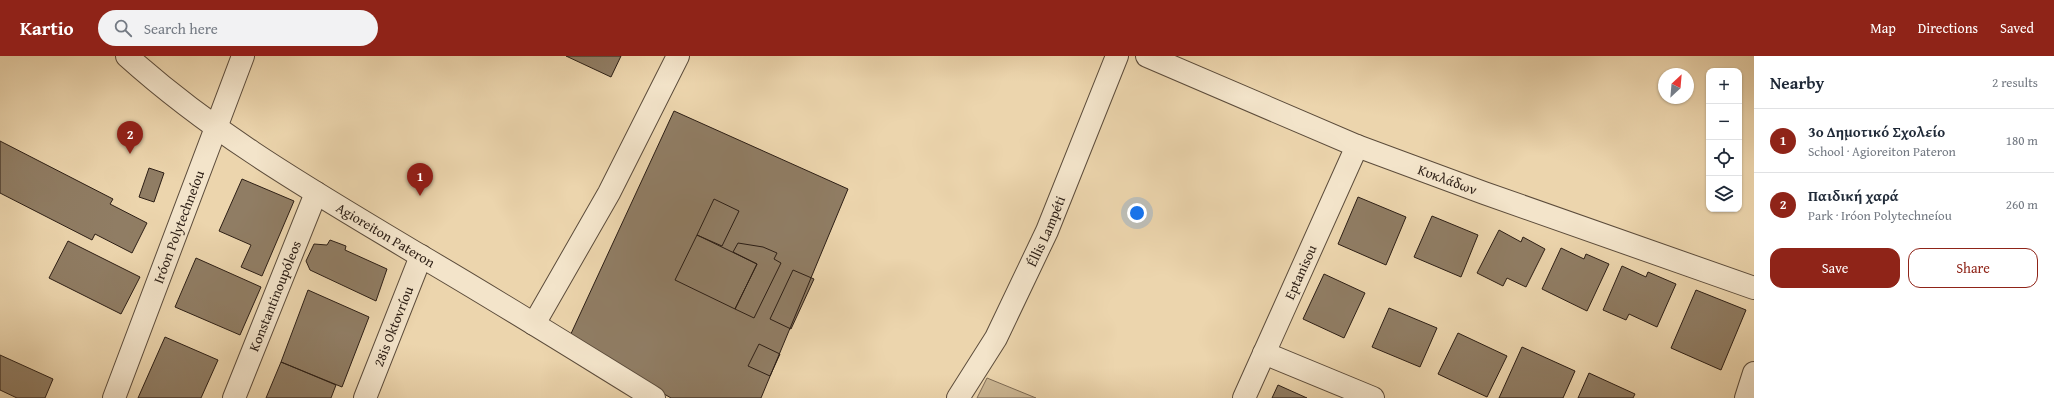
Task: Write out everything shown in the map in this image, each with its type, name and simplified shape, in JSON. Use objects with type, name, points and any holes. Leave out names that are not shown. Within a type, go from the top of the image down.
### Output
[{"type":"street","name":"Agioreiton Pateron","points":[[127,56],[170,94],[215,128],[316,193],[654,398]]},
{"type":"street","name":"Iróon Polytechneíou","points":[[114,398],[243,56]]},
{"type":"street","points":[[534,324],[609,193],[678,56]]},
{"type":"street","name":"Éllis Lampéti","points":[[958,398],[996,338],[1047,231],[1117,56]]},
{"type":"street","name":"Κυκλάδων","points":[[1147,56],[1357,146],[1484,194],[1754,288]]},
{"type":"street","name":"Eptanisou","points":[[1244,398],[1357,146]]},
{"type":"street","name":"Konstantinoupóleos","points":[[234,398],[316,193]]},
{"type":"street","name":"28is Oktovríou","points":[[365,398],[421,256]]},
{"type":"street","points":[[1264,353],[1372,398]]},
{"type":"street","points":[[1746,398],[1754,373]]},
{"type":"shaded area","points":[[987,378],[1036,398],[977,398]]},
{"type":"building","points":[[566,56],[621,56],[611,77]]},
{"type":"building","points":[[674,111],[848,189],[761,398],[671,398],[569,338]]},
{"type":"building","points":[[0,141],[113,199],[110,204],[147,223],[132,253],[95,234],[92,240],[0,193]]},
{"type":"building","points":[[149,168],[164,173],[154,202],[139,197]]},
{"type":"building","points":[[242,179],[294,201],[262,276],[241,267],[251,245],[219,231]]},
{"type":"building","points":[[1358,197],[1406,217],[1386,265],[1338,244]]},
{"type":"building","points":[[714,199],[739,211],[722,246],[697,235]]},
{"type":"building","points":[[1432,216],[1478,235],[1461,277],[1414,257]]},
{"type":"building","points":[[1499,230],[1521,242],[1523,237],[1545,249],[1526,287],[1507,278],[1503,286],[1477,273]]},
{"type":"building","points":[[697,235],[757,264],[735,309],[675,280]]},
{"type":"building","points":[[330,240],[346,246],[345,250],[387,269],[376,301],[310,270],[306,261],[314,244],[327,245]]},
{"type":"building","points":[[68,241],[140,277],[121,314],[49,278]]},
{"type":"building","points":[[738,243],[763,247],[777,253],[774,259],[781,263],[754,318],[735,309],[757,264],[733,252]]},
{"type":"building","points":[[1561,248],[1584,259],[1586,254],[1609,264],[1587,311],[1542,289]]},
{"type":"building","points":[[196,258],[261,287],[240,335],[175,307]]},
{"type":"building","points":[[1622,266],[1646,277],[1648,272],[1676,284],[1657,327],[1629,314],[1626,320],[1603,310]]},
{"type":"building","points":[[793,270],[814,279],[791,329],[770,319]]},
{"type":"building","points":[[1324,274],[1365,293],[1344,338],[1303,319]]},
{"type":"building","points":[[308,290],[369,317],[342,387],[281,362]]},
{"type":"building","points":[[1696,290],[1746,310],[1721,370],[1671,348]]},
{"type":"building","points":[[1389,308],[1437,328],[1420,367],[1372,347]]},
{"type":"building","points":[[1458,333],[1507,356],[1487,397],[1438,374]]},
{"type":"building","points":[[165,337],[218,360],[201,398],[138,398]]},
{"type":"building","points":[[759,344],[780,354],[770,376],[748,366]]},
{"type":"building","points":[[1522,347],[1575,371],[1563,398],[1499,398]]},
{"type":"building","points":[[0,355],[53,379],[45,398],[17,398],[0,390]]},
{"type":"building","points":[[281,362],[336,385],[331,398],[266,398]]},
{"type":"building","points":[[1589,373],[1635,394],[1633,398],[1578,398]]},
{"type":"building","points":[[1278,385],[1307,398],[1272,398]]},
{"type":"place","name":"Παιδική χαρά","points":[[130,154]]},
{"type":"place","name":"3ο Δημοτικό Σχολείο","points":[[420,196]]}]
